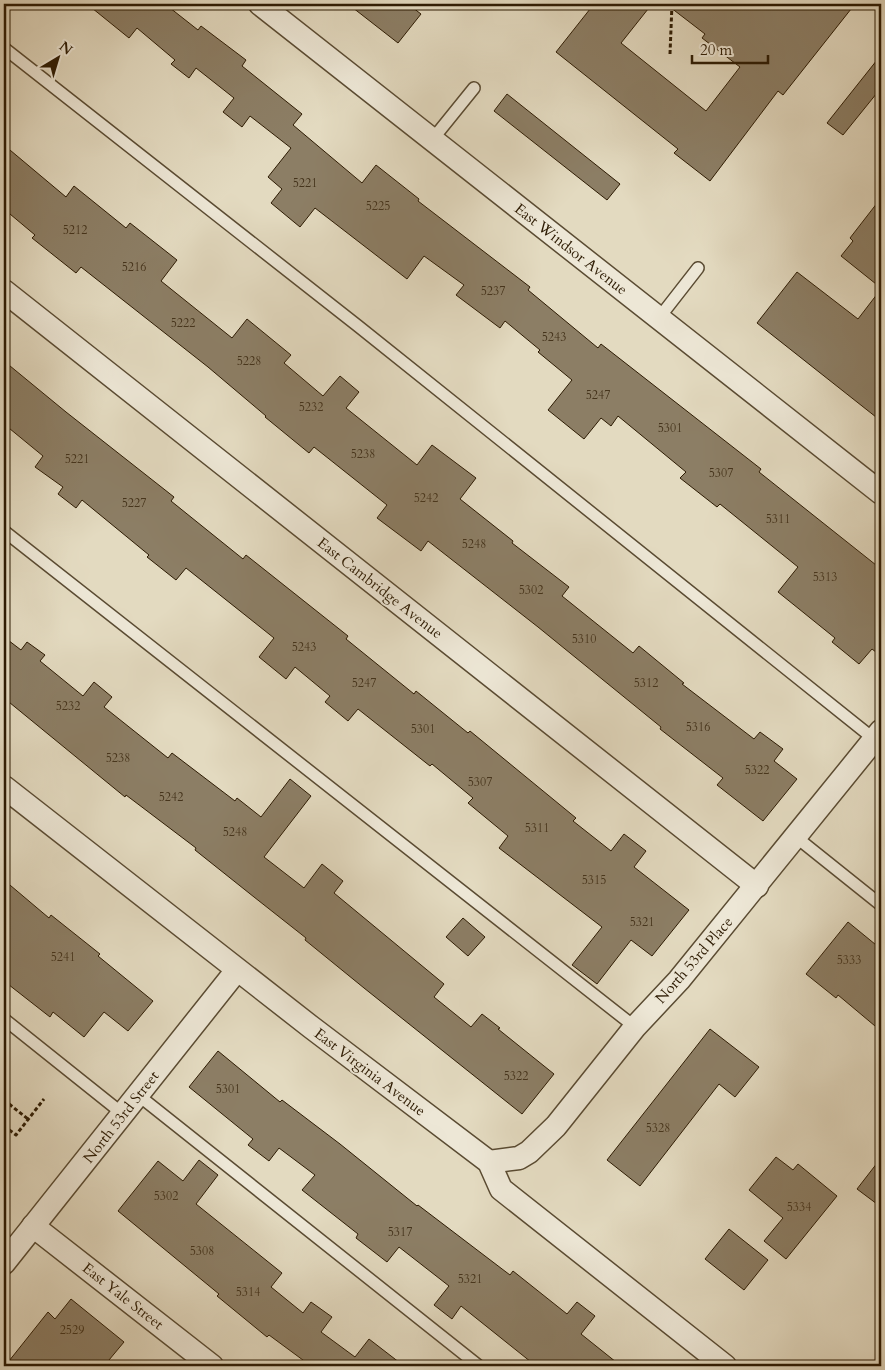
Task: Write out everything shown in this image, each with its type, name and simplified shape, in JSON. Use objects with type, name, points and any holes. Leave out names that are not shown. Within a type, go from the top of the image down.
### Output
[{"type":"street","name":"East Windsor Avenue","points":[[264,5],[881,494]]},
{"type":"street","name":"East Cambridge Avenue","points":[[4,291],[757,886]]},
{"type":"street","name":"North 53rd Place","points":[[489,1162],[519,1158],[529,1152],[556,1126],[635,1027],[679,980],[757,886],[878,735]]},
{"type":"street","name":"East Virginia Avenue","points":[[4,787],[238,970],[489,1162],[501,1189],[725,1366]]},
{"type":"street","name":"North 53rd Street","points":[[4,1263],[238,970]]},
{"type":"street","name":"East Yale Street","points":[[34,1226],[212,1366]]},
{"type":"lane","points":[[4,48],[878,735]]},
{"type":"lane","points":[[432,140],[474,88]]},
{"type":"lane","points":[[659,318],[698,268]]},
{"type":"lane","points":[[4,531],[635,1027]]},
{"type":"lane","points":[[796,837],[881,905]]},
{"type":"lane","points":[[4,1019],[123,1114]]},
{"type":"lane","points":[[138,1095],[479,1366]]},
{"type":"path","points":[[670,54],[672,4]]},
{"type":"path","points":[[4,1126],[16,1135],[44,1099]]},
{"type":"path","points":[[4,1101],[28,1119]]},
{"type":"building","points":[[87,4],[165,4],[198,30],[201,26],[246,60],[242,66],[302,114],[293,125],[362,183],[376,165],[419,199],[418,201],[530,287],[528,290],[598,348],[601,344],[761,469],[759,472],[881,569],[881,656],[872,649],[859,664],[832,642],[835,638],[778,592],[798,567],[720,504],[717,507],[680,478],[686,472],[618,416],[611,426],[601,418],[584,439],[548,410],[572,380],[505,321],[500,328],[456,295],[464,285],[424,256],[407,279],[315,208],[300,227],[271,203],[282,189],[268,177],[291,148],[250,116],[242,127],[223,112],[234,98],[196,68],[189,78],[171,64],[175,60],[137,28],[129,38]]},
{"type":"building","points":[[348,4],[408,4],[421,14],[398,43]]},
{"type":"building","points":[[594,4],[652,4],[621,43],[706,111],[740,67],[702,38],[705,34],[666,4],[855,4],[783,95],[778,91],[710,181],[674,153],[678,149],[556,52]]},
{"type":"building","points":[[881,55],[881,88],[843,135],[827,123]]},
{"type":"building","points":[[507,94],[620,184],[607,200],[494,111]]},
{"type":"building","points":[[4,145],[66,197],[74,186],[126,228],[130,223],[177,260],[161,281],[232,338],[247,319],[291,355],[284,363],[323,396],[340,376],[359,392],[346,408],[417,465],[432,445],[476,478],[460,499],[513,541],[512,543],[569,587],[562,596],[633,653],[639,646],[684,683],[682,684],[754,739],[760,732],[783,749],[774,761],[797,779],[763,821],[717,785],[723,778],[660,729],[661,727],[538,627],[428,541],[421,551],[377,518],[387,505],[314,447],[309,453],[208,367],[81,267],[76,273],[32,238],[35,235],[4,209]]},
{"type":"building","points":[[881,198],[881,288],[841,256],[853,241],[850,238]]},
{"type":"building","points":[[797,272],[858,319],[881,289],[881,421],[757,323]]},
{"type":"building","points":[[4,361],[174,497],[171,501],[243,559],[246,555],[348,636],[346,639],[414,694],[416,691],[468,733],[470,731],[576,818],[573,821],[611,851],[624,834],[646,851],[634,867],[689,910],[652,956],[631,940],[597,984],[572,965],[602,927],[499,848],[508,836],[468,803],[473,798],[432,764],[430,766],[358,709],[348,721],[325,702],[330,696],[295,667],[286,679],[259,657],[274,638],[186,568],[176,580],[147,557],[149,555],[82,500],[76,508],[58,494],[63,487],[35,467],[43,456],[4,424]]},
{"type":"building","points":[[4,637],[21,650],[27,642],[45,655],[40,661],[83,696],[94,682],[112,697],[104,707],[168,758],[172,753],[235,801],[237,798],[261,817],[290,779],[311,796],[264,857],[304,888],[322,864],[343,881],[334,893],[444,984],[434,997],[471,1027],[482,1014],[554,1074],[522,1114],[305,940],[306,938],[195,850],[196,848],[126,795],[125,797],[4,698]]},
{"type":"building","points":[[4,880],[49,918],[51,915],[100,954],[98,956],[153,1001],[128,1031],[104,1012],[84,1037],[53,1012],[50,1017],[4,981]]},
{"type":"building","points":[[463,918],[485,937],[468,956],[446,937]]},
{"type":"building","points":[[848,922],[881,949],[881,1031],[838,995],[836,998],[806,974]]},
{"type":"building","points":[[710,1029],[759,1067],[735,1097],[719,1084],[640,1186],[607,1160]]},
{"type":"building","points":[[218,1051],[280,1102],[282,1100],[417,1206],[510,1275],[513,1271],[567,1314],[577,1302],[595,1316],[581,1334],[621,1366],[536,1366],[461,1306],[452,1319],[434,1305],[449,1286],[399,1247],[387,1262],[356,1238],[358,1234],[302,1190],[315,1175],[279,1148],[269,1161],[248,1145],[253,1139],[189,1087]]},
{"type":"building","points":[[776,1157],[793,1170],[798,1164],[837,1196],[786,1259],[764,1241],[783,1218],[749,1190]]},
{"type":"building","points":[[881,1158],[881,1207],[857,1189]]},
{"type":"building","points":[[199,1160],[218,1175],[196,1204],[282,1273],[271,1287],[303,1313],[311,1302],[332,1317],[321,1332],[355,1357],[369,1339],[404,1366],[311,1366],[269,1335],[267,1337],[217,1296],[219,1294],[118,1211],[158,1161],[183,1181]]},
{"type":"building","points":[[729,1229],[768,1260],[744,1290],[705,1259]]},
{"type":"building","points":[[71,1299],[124,1342],[104,1366],[5,1366],[48,1312],[55,1319]]}]
